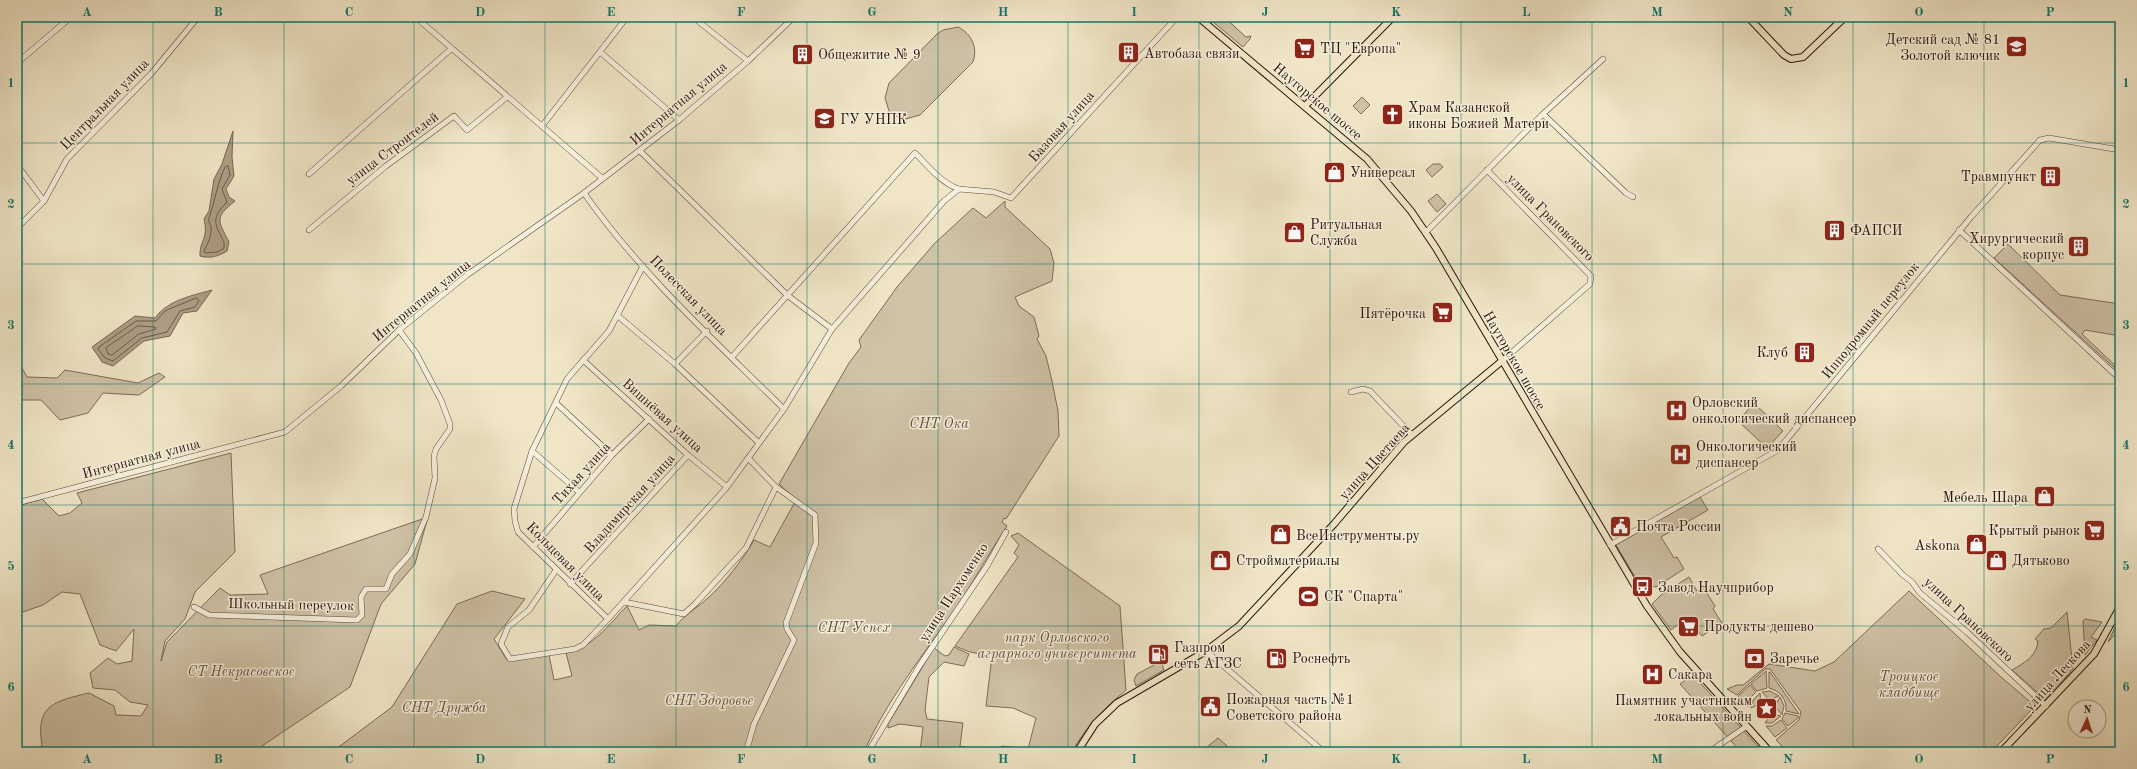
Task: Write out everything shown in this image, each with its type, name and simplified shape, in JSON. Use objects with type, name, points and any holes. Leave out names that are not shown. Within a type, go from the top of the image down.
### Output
[{"type":"main road","name":"Наугорское шоссе","points":[[1198,17],[1367,159],[1404,201],[1426,232],[1610,545],[1667,636],[1770,752]]},
{"type":"main road","points":[[1305,106],[1393,17]]},
{"type":"main road","points":[[1748,17],[1784,55],[1791,58],[1803,57],[1845,17]]},
{"type":"main road","name":"улица Цветаева","points":[[1077,752],[1095,724],[1117,703],[1206,651],[1243,622],[1334,524],[1389,459],[1412,435],[1502,361]]},
{"type":"main road","name":"улица Лескова","points":[[2001,752],[2094,654],[2104,640],[2120,606]]},
{"type":"street","points":[[17,63],[71,17]]},
{"type":"street","name":"Центральная улица","points":[[17,228],[44,201],[67,159],[151,74],[198,17]]},
{"type":"street","points":[[542,126],[626,17]]},
{"type":"street","points":[[692,17],[748,61]]},
{"type":"street","name":"Интернатная улица","points":[[17,503],[285,432],[341,386],[399,330],[467,275],[584,192],[679,120],[748,61],[793,17]]},
{"type":"street","name":"Базовая улица","points":[[960,189],[994,192],[1011,198],[1177,17]]},
{"type":"street","points":[[419,20],[602,178]]},
{"type":"street","points":[[309,174],[451,49]]},
{"type":"street","points":[[600,52],[679,120]]},
{"type":"street","points":[[1426,232],[1543,114],[1603,59]]},
{"type":"street","name":"улица Строителей","points":[[309,230],[386,166],[454,116],[467,130],[507,97]]},
{"type":"street","points":[[1543,114],[1626,193],[1633,197]]},
{"type":"street","name":"Ипподромный переулок","points":[[1610,545],[1778,450],[1960,230],[2040,140],[2049,138],[2120,150]]},
{"type":"street","points":[[640,151],[787,296],[832,330]]},
{"type":"street","points":[[732,357],[915,153],[942,180],[950,186],[960,189]]},
{"type":"street","points":[[17,165],[44,201]]},
{"type":"street","name":"улица Грановского","points":[[1487,170],[1589,273],[1590,284]]},
{"type":"street","name":"Кольцевая улица","points":[[643,266],[609,331],[567,379],[532,452],[514,514],[518,532],[570,584],[608,619],[727,487],[784,408],[832,330],[944,201],[960,189]]},
{"type":"street","name":"Полесская улица","points":[[584,192],[600,216],[643,266],[784,408]]},
{"type":"street","points":[[1960,230],[2120,379]]},
{"type":"street","name":"улица Цветаева","points":[[1502,361],[1590,284]]},
{"type":"street","points":[[618,316],[675,364],[759,443]]},
{"type":"street","name":"Школьный переулок","points":[[194,607],[210,615],[357,620],[362,615],[361,597],[366,589],[386,589],[392,574],[410,554],[426,517],[435,478],[434,456],[436,449],[450,429],[450,424],[441,400],[416,353],[399,330]]},
{"type":"street","points":[[675,364],[707,331]]},
{"type":"street","name":"Вишнёвая улица","points":[[583,360],[688,455],[727,487]]},
{"type":"street","points":[[1351,392],[1364,389],[1370,391],[1412,435]]},
{"type":"street","points":[[556,403],[612,455]]},
{"type":"street","name":"Тихая улица","points":[[534,547],[578,492],[612,455],[649,419]]},
{"type":"street","points":[[532,452],[578,492]]},
{"type":"street","name":"Владимирская улица","points":[[570,584],[688,455]]},
{"type":"street","points":[[746,752],[754,724],[794,640],[787,629],[786,623],[816,543],[815,515],[776,487],[748,458]]},
{"type":"street","points":[[624,602],[684,614],[696,603],[746,548],[776,487]]},
{"type":"street","name":"улица Пархоменко","points":[[868,752],[920,665],[987,566],[1006,532]]},
{"type":"street","name":"улица Грановского","points":[[1878,549],[1903,575],[1912,582],[1920,593],[1963,629],[2046,706]]},
{"type":"street","points":[[556,570],[529,610],[508,627],[501,644],[510,659],[575,650],[583,645],[608,619]]},
{"type":"street","points":[[1206,651],[1324,752]]},
{"type":"street","points":[[1709,752],[1747,726]]},
{"type":"green space","points":[[1207,17],[1224,17],[1246,37],[1251,36],[1250,39],[1243,47]]},
{"type":"green space","points":[[958,27],[967,33],[973,42],[975,52],[973,62],[920,115],[906,119],[899,118],[889,111],[885,98],[889,83],[937,34],[943,30]]},
{"type":"green space","points":[[1362,97],[1370,105],[1361,114],[1353,106]]},
{"type":"green space","points":[[1433,164],[1440,164],[1443,167],[1432,177],[1426,170]]},
{"type":"green space","points":[[1437,194],[1446,204],[1437,212],[1428,201]]},
{"type":"green space","points":[[1005,201],[1005,207],[1050,249],[1054,263],[1052,281],[1015,297],[1019,306],[1034,317],[1039,336],[1037,339],[1046,356],[1052,381],[1058,411],[1059,436],[1006,519],[1004,518],[1002,522],[1007,526],[956,608],[894,697],[864,752],[332,752],[392,707],[457,604],[492,591],[525,599],[494,639],[507,660],[549,655],[554,680],[572,676],[566,653],[576,650],[592,641],[627,606],[639,630],[649,625],[676,626],[683,618],[708,598],[720,586],[754,540],[770,547],[796,500],[779,484],[849,363],[861,347],[859,340],[897,287],[934,244],[973,208],[986,218]]},
{"type":"green space","points":[[2008,244],[2060,295],[2120,304],[2120,336],[2085,330],[2082,334],[2120,370],[2120,373],[1994,258]]},
{"type":"green space","points":[[17,359],[27,377],[57,378],[65,370],[138,383],[159,373],[165,377],[139,395],[103,393],[88,413],[60,420],[41,400],[17,400]]},
{"type":"green space","points":[[1754,403],[1783,431],[1767,448],[1738,421]]},
{"type":"green space","name":"СТ Некрасовское","points":[[231,453],[235,552],[195,592],[185,619],[165,641],[161,661],[167,642],[220,588],[230,595],[268,594],[260,575],[428,517],[415,564],[381,604],[350,687],[253,752],[34,752],[42,745],[42,721],[45,713],[57,702],[89,693],[114,706],[116,715],[141,716],[148,705],[130,702],[115,690],[93,688],[90,673],[108,658],[117,664],[132,661],[134,629],[116,651],[100,645],[80,594],[62,592],[43,605],[17,614],[17,506],[42,499],[59,516],[70,513],[82,503],[77,493]]},
{"type":"green space","points":[[1700,497],[1708,510],[1661,537],[1674,558],[1677,557],[1684,569],[1656,587],[1645,585],[1642,580],[1638,582],[1616,545]]},
{"type":"green space","name":"парк Орловского аграрного университета","points":[[1018,533],[1120,606],[1126,690],[1096,718],[1083,734],[1072,752],[993,752],[1002,746],[1028,749],[1036,718],[1013,708],[986,706],[992,656],[970,652],[955,646],[1018,557],[1014,553],[1019,545],[1011,536]]},
{"type":"green space","points":[[1689,577],[1697,591],[1703,587],[1715,606],[1713,609],[1722,623],[1702,636],[1687,617],[1671,630],[1652,604],[1661,595]]},
{"type":"green space","name":"Троицкое кладбище","points":[[1909,591],[2001,677],[2035,706],[1997,746],[1978,752],[1788,752],[1776,740],[1799,720],[1801,712],[1770,669],[1765,669],[1737,695],[1727,689],[1737,685],[1743,685],[1769,664],[1815,671],[1834,662]]},
{"type":"green space","points":[[2067,612],[2073,669],[2046,700],[2012,670],[2025,662],[2032,655],[2038,641],[2035,639],[2044,629],[2051,628]]},
{"type":"green space","points":[[2120,617],[2120,629],[2108,642]]},
{"type":"green space","points":[[2085,619],[2102,622],[2091,637],[2097,640],[2085,655],[2083,621]]},
{"type":"green space","points":[[954,647],[969,654],[964,666],[944,662],[929,677],[925,710],[927,719],[963,723],[960,746],[993,752],[920,752],[923,727],[900,724],[888,728],[888,724],[934,648],[945,656],[949,655]]},
{"type":"green space","points":[[1158,663],[1162,664],[1164,670],[1136,686],[1134,680],[1137,674]]},
{"type":"green space","points":[[1766,671],[1767,688],[1757,691],[1751,684]]},
{"type":"green space","points":[[1769,672],[1799,714],[1786,711],[1782,696],[1769,688]]},
{"type":"green space","points":[[1693,675],[1763,752],[1741,752],[1680,684]]},
{"type":"green space","points":[[1750,685],[1756,692],[1750,698],[1748,707],[1738,696]]},
{"type":"green space","points":[[1770,691],[1779,696],[1769,700],[1762,692]]},
{"type":"green space","points":[[1760,693],[1761,703],[1751,708],[1753,700]]},
{"type":"green space","points":[[1780,697],[1784,706],[1782,715],[1775,706]]},
{"type":"green space","points":[[1785,713],[1798,716],[1798,718],[1788,726],[1782,719]]},
{"type":"green space","points":[[1771,714],[1781,716],[1772,723],[1765,723]]},
{"type":"green space","points":[[1781,720],[1787,728],[1775,737],[1766,726],[1772,726]]},
{"type":"green space","points":[[1218,738],[1234,752],[1201,752]]},
{"type":"water","points":[[233,131],[232,157],[234,176],[226,189],[229,197],[235,201],[224,211],[220,220],[222,229],[229,242],[227,251],[214,256],[200,256],[201,247],[205,236],[204,219],[209,211],[214,179],[222,164]]},
{"type":"water","points":[[212,290],[197,311],[183,313],[170,336],[144,341],[113,366],[102,362],[92,347],[135,316],[155,318],[166,307],[173,303]]},
{"type":"place","name":"Детский сад № 81 Золотой ключик","points":[[2016,47]]},
{"type":"place","name":"ТЦ \"Европа\"","points":[[1304,48]]},
{"type":"place","name":"Автобаза связи","points":[[1129,53]]},
{"type":"place","name":"Общежитие № 9","points":[[803,54]]},
{"type":"place","name":"Храм Казанской иконы Божией Матери","points":[[1392,115]]},
{"type":"place","name":"ГУ УНПК","points":[[824,119]]},
{"type":"place","name":"Универсал","points":[[1334,172]]},
{"type":"place","name":"Травмпункт","points":[[2051,176]]},
{"type":"place","name":"ФАПСИ","points":[[1834,230]]},
{"type":"place","name":"Ритуальная Служба","points":[[1295,232]]},
{"type":"place","name":"Хирургический корпус","points":[[2079,246]]},
{"type":"place","name":"Пятёрочка","points":[[1442,313]]},
{"type":"place","name":"Клуб","points":[[1804,352]]},
{"type":"place","name":"Орловский онкологический диспансер","points":[[1677,410]]},
{"type":"place","name":"Онкологический диспансер","points":[[1680,454]]},
{"type":"place","name":"Мебель Шара","points":[[2044,497]]},
{"type":"place","name":"Почта России","points":[[1621,526]]},
{"type":"place","name":"Крытый рынок","points":[[2095,530]]},
{"type":"place","name":"ВсеИнструменты.ру","points":[[1280,535]]},
{"type":"place","name":"Askona","points":[[1976,545]]},
{"type":"place","name":"Стройматериалы","points":[[1221,560]]},
{"type":"place","name":"Дятьково","points":[[1996,560]]},
{"type":"place","name":"Завод Научприбор","points":[[1642,587]]},
{"type":"place","name":"СК \"Спарта\"","points":[[1309,596]]},
{"type":"place","name":"Продукты дешево","points":[[1688,626]]},
{"type":"place","name":"Газпром сеть АГЗС","points":[[1159,655]]},
{"type":"place","name":"Роснефть","points":[[1276,658]]},
{"type":"place","name":"Заречье","points":[[1754,658]]},
{"type":"place","name":"Сакара","points":[[1652,674]]},
{"type":"place","name":"Пожарная часть №1 Советского района","points":[[1211,707]]},
{"type":"place","name":"Памятник участникам локальных войн","points":[[1767,708]]},
{"type":"park label","name":"СНТ Ока","points":[[939,423]]},
{"type":"park label","name":"СНТ Успех","points":[[854,627]]},
{"type":"park label","name":"СНТ Здоровье","points":[[709,700]]},
{"type":"park label","name":"СНТ Дружба","points":[[444,707]]}]
